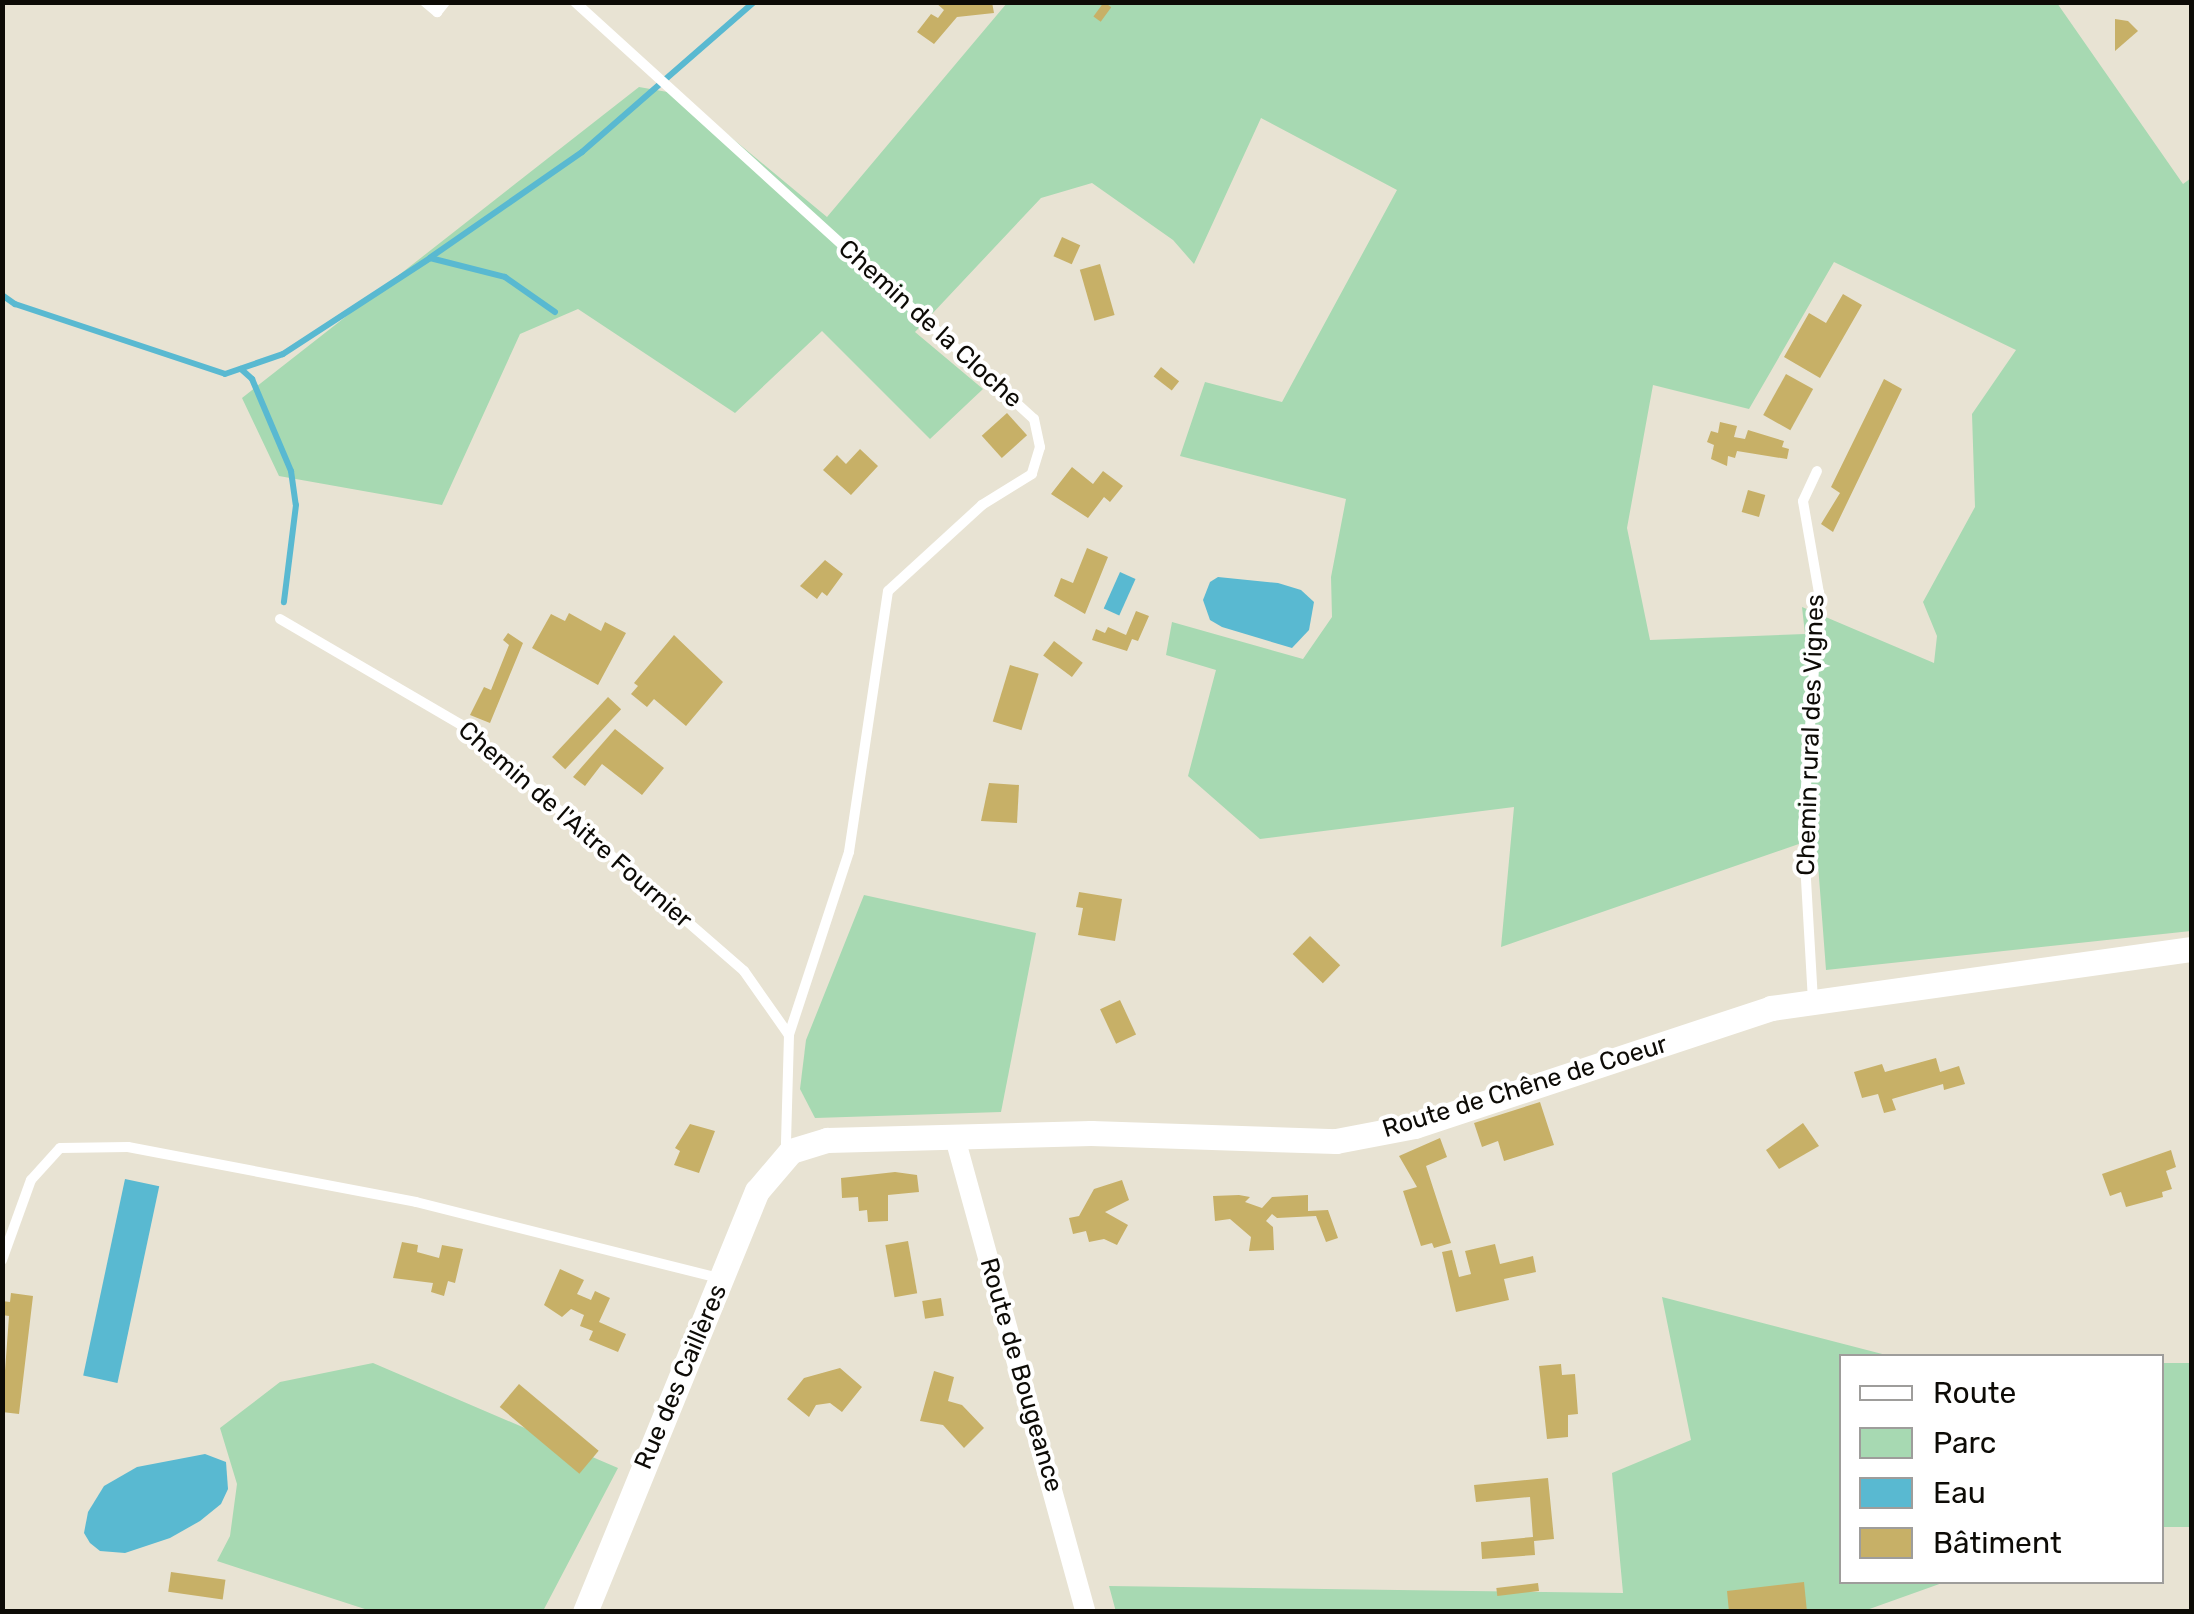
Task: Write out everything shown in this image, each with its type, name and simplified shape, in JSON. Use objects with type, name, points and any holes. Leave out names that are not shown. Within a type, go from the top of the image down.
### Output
[{"type":"street","name":"Route de Chêne de Coeur","points":[[791,1152],[827,1140],[1091,1133],[1336,1141],[1415,1126],[1770,1008],[2192,950]]},
{"type":"street","name":"Route de Bougeance","points":[[954,1138],[1086,1612]]},
{"type":"street","name":"Rue des Caillères","points":[[585,1612],[724,1280],[756,1191],[791,1152]]},
{"type":"lane","points":[[425,2],[437,12],[445,2]]},
{"type":"lane","name":"Chemin de la Cloche","points":[[575,2],[1034,419],[1040,447],[1032,474],[982,504],[888,591],[850,852],[790,1035],[786,1143],[791,1152]]},
{"type":"lane","name":"Chemin rural des Vignes","points":[[1813,1002],[1803,830],[1819,594],[1803,501],[1816,470]]},
{"type":"lane","name":"Chemin de l'Aitre Fournier","points":[[280,619],[460,724],[744,971],[790,1035]]},
{"type":"lane","points":[[2,1260],[31,1180],[60,1148],[128,1147],[416,1202],[724,1280]]},
{"type":"green space","points":[[1007,3],[2057,3],[2183,184],[2191,178],[2191,931],[1826,970],[1816,838],[1501,947],[1514,807],[1260,839],[1188,776],[1216,670],[1166,655],[1172,622],[1303,659],[1332,617],[1331,577],[1346,499],[1180,456],[1205,382],[1282,402],[1397,190],[1261,118],[1194,264],[1173,240],[1092,183],[1041,198],[915,332],[983,389],[930,439],[822,331],[735,413],[578,309],[520,334],[442,505],[279,476],[242,398],[639,87],[679,94],[827,217]],"holes":[[[1834,262],[2016,350],[1972,414],[1975,507],[1923,602],[1937,636],[1934,663],[1802,607],[1805,634],[1650,640],[1627,528],[1653,385],[1749,409]]]},
{"type":"green space","points":[[864,895],[1036,933],[1001,1112],[815,1118],[800,1089],[806,1040]]},
{"type":"green space","points":[[1662,1297],[1882,1354],[1839,1354],[1839,1584],[1939,1584],[1861,1612],[1116,1612],[1109,1586],[1623,1593],[1612,1473],[1691,1440]]},
{"type":"green space","points":[[373,1363],[618,1468],[543,1611],[371,1611],[217,1561],[230,1536],[237,1484],[220,1428],[280,1382]]},
{"type":"green space","points":[[2164,1363],[2191,1363],[2191,1527],[2164,1527]]},
{"type":"water","points":[[1120,572],[1136,579],[1119,615],[1104,609]]},
{"type":"water","points":[[1218,577],[1278,583],[1301,590],[1314,602],[1309,630],[1292,648],[1222,627],[1210,620],[1203,600],[1210,582]]},
{"type":"water","points":[[125,1179],[159,1186],[117,1383],[83,1376]]},
{"type":"water","points":[[205,1454],[226,1462],[228,1489],[221,1504],[200,1521],[170,1538],[125,1553],[100,1551],[90,1543],[84,1533],[88,1512],[104,1486],[137,1467]]},
{"type":"building","points":[[935,2],[992,2],[994,13],[957,17],[934,44],[917,32],[931,14],[938,18],[944,10]]},
{"type":"building","points":[[1104,2],[1111,7],[1101,22],[1093,17]]},
{"type":"building","points":[[2115,19],[2128,21],[2138,31],[2115,51]]},
{"type":"building","points":[[1062,237],[1080,245],[1072,264],[1053,256]]},
{"type":"building","points":[[1100,264],[1115,315],[1094,321],[1080,270]]},
{"type":"building","points":[[1843,294],[1862,305],[1820,378],[1784,357],[1809,313],[1826,323]]},
{"type":"building","points":[[1161,367],[1179,381],[1172,391],[1154,376]]},
{"type":"building","points":[[1786,374],[1813,389],[1790,430],[1763,415]]},
{"type":"building","points":[[1884,379],[1902,389],[1833,532],[1821,524],[1840,493],[1831,487]]},
{"type":"building","points":[[1007,413],[1027,435],[1002,458],[982,436]]},
{"type":"building","points":[[1720,422],[1737,426],[1734,437],[1745,439],[1748,430],[1784,441],[1782,447],[1789,449],[1787,459],[1737,451],[1735,458],[1728,456],[1727,466],[1711,459],[1714,445],[1707,442],[1711,431],[1718,433]]},
{"type":"building","points":[[860,449],[878,466],[851,495],[823,470],[837,455],[846,464]]},
{"type":"building","points":[[1072,467],[1093,484],[1103,471],[1123,486],[1110,502],[1104,497],[1088,518],[1051,494]]},
{"type":"building","points":[[1748,490],[1765,495],[1759,517],[1742,512]]},
{"type":"building","points":[[1087,548],[1108,557],[1085,614],[1054,596],[1061,578],[1073,583]]},
{"type":"building","points":[[825,560],[843,574],[827,596],[822,592],[817,599],[800,586]]},
{"type":"building","points":[[1136,611],[1149,616],[1138,641],[1132,639],[1127,651],[1092,640],[1096,629],[1105,633],[1108,627],[1126,635]]},
{"type":"building","points":[[569,613],[601,631],[605,622],[626,633],[598,685],[532,648],[551,614],[565,621]]},
{"type":"building","points":[[508,633],[523,643],[490,723],[470,715],[484,687],[491,690],[509,645],[503,640]]},
{"type":"building","points":[[674,635],[723,682],[686,726],[654,699],[647,707],[631,694],[638,686],[634,683]]},
{"type":"building","points":[[1054,641],[1083,663],[1072,677],[1043,655]]},
{"type":"building","points":[[1010,665],[1039,674],[1021,730],[993,721]]},
{"type":"building","points":[[608,697],[621,709],[565,769],[552,757]]},
{"type":"building","points":[[615,729],[664,768],[642,795],[602,764],[585,786],[573,777]]},
{"type":"building","points":[[989,783],[1019,785],[1017,823],[981,821]]},
{"type":"building","points":[[1079,892],[1122,899],[1115,941],[1078,935],[1083,908],[1076,907]]},
{"type":"building","points":[[1310,936],[1340,965],[1323,983],[1293,954]]},
{"type":"building","points":[[1120,1000],[1136,1034],[1116,1044],[1100,1009]]},
{"type":"building","points":[[1936,1058],[1940,1072],[1959,1066],[1965,1084],[1944,1090],[1943,1084],[1892,1099],[1896,1110],[1884,1113],[1878,1094],[1862,1098],[1854,1072],[1882,1064],[1885,1072]]},
{"type":"building","points":[[1540,1102],[1554,1145],[1504,1161],[1498,1141],[1482,1147],[1474,1123]]},
{"type":"building","points":[[1803,1123],[1819,1146],[1779,1169],[1766,1150]]},
{"type":"building","points":[[690,1124],[715,1131],[699,1173],[674,1165],[680,1151],[675,1148]]},
{"type":"building","points":[[1440,1138],[1447,1157],[1426,1166],[1451,1243],[1434,1248],[1432,1243],[1421,1246],[1403,1191],[1417,1187],[1399,1156]]},
{"type":"building","points":[[2171,1150],[2176,1167],[2166,1171],[2172,1189],[2162,1192],[2163,1197],[2126,1207],[2121,1192],[2110,1196],[2102,1174]]},
{"type":"building","points":[[895,1172],[917,1175],[919,1192],[888,1195],[888,1221],[868,1222],[867,1210],[859,1211],[858,1197],[842,1198],[841,1178]]},
{"type":"building","points":[[1122,1180],[1129,1200],[1105,1212],[1128,1225],[1117,1245],[1104,1239],[1089,1242],[1086,1231],[1073,1234],[1069,1218],[1079,1216],[1094,1189]]},
{"type":"building","points":[[1308,1195],[1308,1211],[1328,1210],[1338,1238],[1326,1242],[1316,1216],[1277,1218],[1272,1214],[1266,1221],[1273,1227],[1274,1250],[1249,1251],[1251,1237],[1230,1219],[1215,1221],[1213,1196],[1250,1197],[1245,1202],[1262,1208],[1272,1197]]},
{"type":"building","points":[[908,1241],[917,1293],[895,1297],[885,1245]]},
{"type":"building","points":[[402,1242],[418,1245],[417,1252],[439,1258],[442,1245],[463,1249],[455,1283],[448,1281],[444,1296],[431,1292],[433,1283],[393,1278]]},
{"type":"building","points":[[1495,1244],[1500,1264],[1533,1256],[1536,1272],[1504,1279],[1509,1300],[1456,1312],[1442,1252],[1452,1250],[1459,1277],[1471,1274],[1465,1251]]},
{"type":"building","points":[[560,1269],[584,1280],[577,1294],[591,1300],[595,1291],[610,1298],[599,1322],[626,1334],[618,1352],[589,1340],[593,1331],[580,1326],[584,1315],[571,1309],[562,1317],[544,1305]]},
{"type":"building","points":[[11,1293],[33,1296],[19,1414],[2,1412],[9,1316],[2,1315],[2,1301],[10,1302]]},
{"type":"building","points":[[941,1298],[944,1316],[925,1319],[922,1301]]},
{"type":"building","points":[[1561,1364],[1562,1375],[1575,1374],[1578,1414],[1568,1415],[1568,1437],[1547,1439],[1539,1366]]},
{"type":"building","points":[[840,1368],[862,1387],[842,1412],[830,1403],[816,1405],[809,1417],[787,1399],[804,1378]]},
{"type":"building","points":[[934,1371],[954,1377],[948,1401],[962,1405],[984,1428],[964,1448],[943,1425],[920,1421]]},
{"type":"building","points":[[519,1384],[599,1451],[579,1474],[500,1407]]},
{"type":"building","points":[[1548,1478],[1554,1539],[1534,1541],[1535,1555],[1482,1559],[1481,1542],[1533,1537],[1530,1497],[1476,1502],[1474,1485]]},
{"type":"building","points":[[171,1572],[225,1580],[223,1599],[168,1592]]},
{"type":"building","points":[[1804,1582],[1807,1612],[1729,1612],[1727,1591]]},
{"type":"building","points":[[1538,1583],[1539,1591],[1497,1596],[1496,1588]]},
{"type":"waterway","points":[[431,257],[582,152],[754,2]]},
{"type":"waterway","points":[[2,295],[15,304],[225,374],[283,354],[430,258],[505,277],[555,312]]},
{"type":"waterway","points":[[241,369],[252,379],[291,471],[296,505],[284,602]]}]
